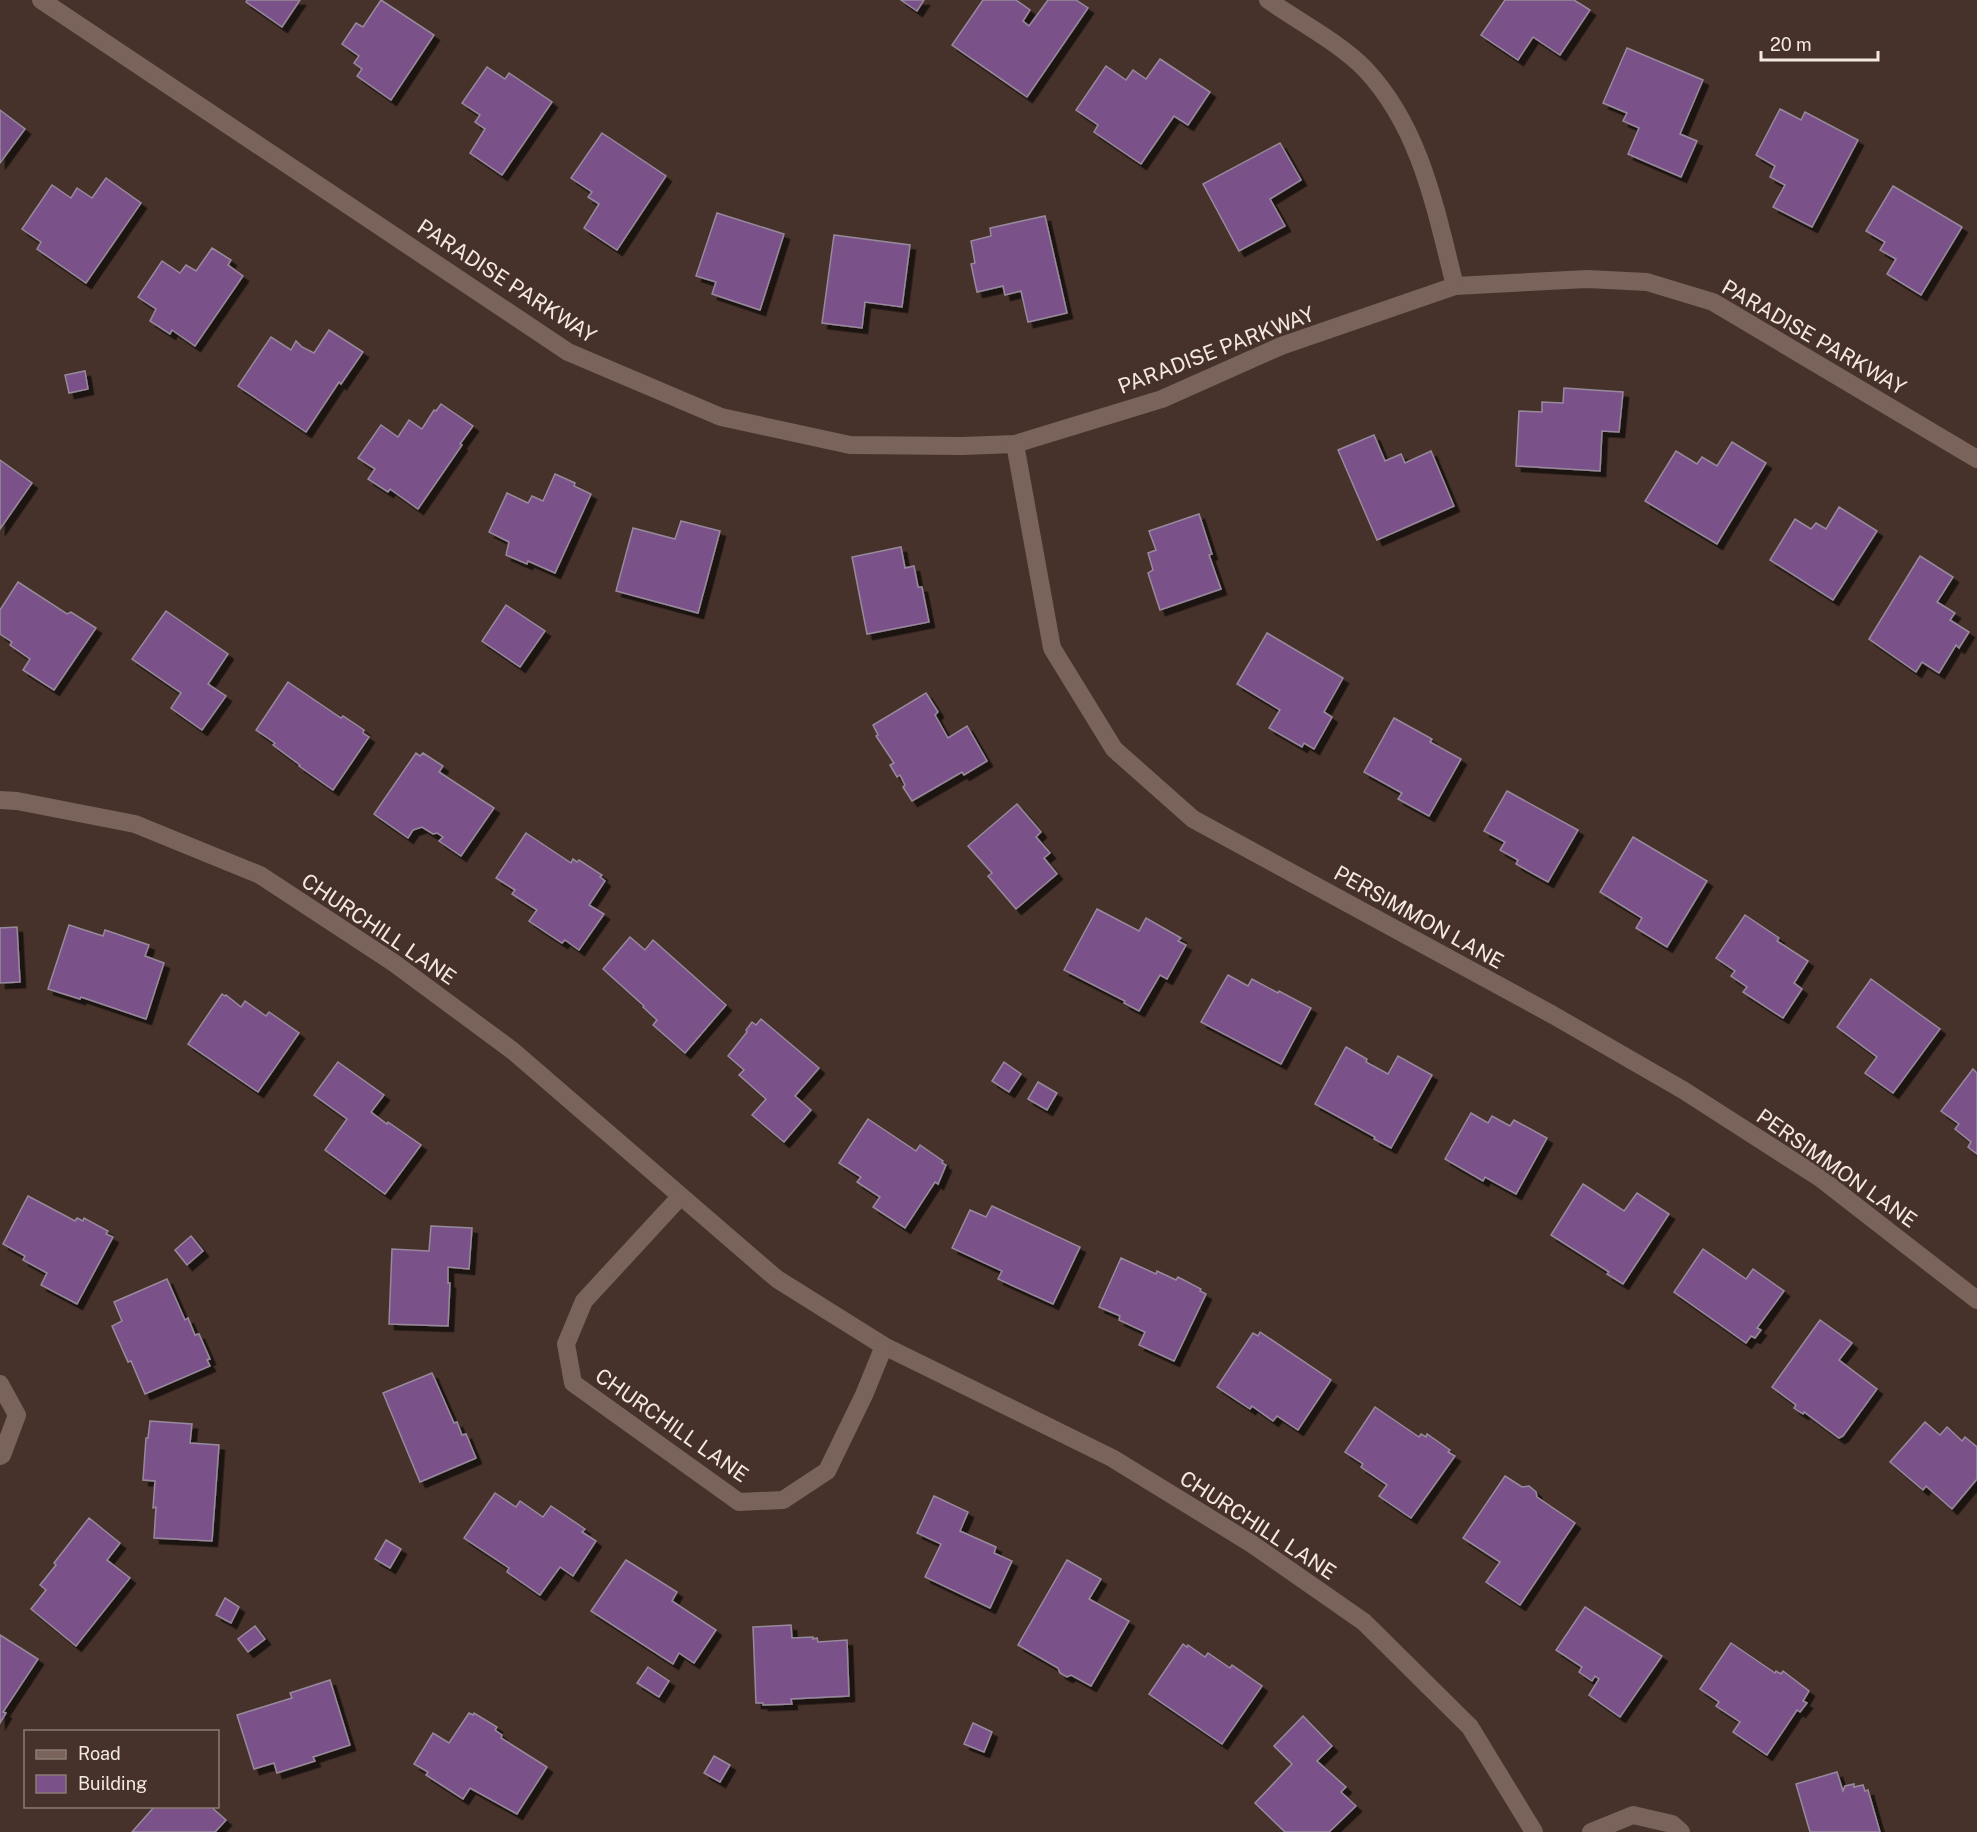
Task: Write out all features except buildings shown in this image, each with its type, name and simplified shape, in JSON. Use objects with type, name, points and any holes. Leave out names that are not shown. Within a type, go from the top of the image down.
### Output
[{"type":"street","name":"PARADISE PARKWAY","points":[[41,0],[568,351],[721,417],[850,445],[1015,444],[1162,399],[1281,346],[1455,286],[1587,279],[1647,282],[1713,302],[1977,459]]},
{"type":"street","points":[[1268,0],[1365,69],[1399,115],[1429,185],[1455,286]]},
{"type":"street","name":"PERSIMMON LANE","points":[[1015,444],[1052,648],[1114,749],[1193,819],[1553,1015],[1683,1090],[1820,1178],[1977,1300]]},
{"type":"street","name":"CHURCHILL LANE","points":[[0,800],[17,801],[135,824],[260,875],[394,963],[513,1051],[777,1279],[884,1346],[1112,1458],[1252,1544],[1364,1622],[1470,1727],[1534,1832]]},
{"type":"street","name":"CHURCHILL LANE","points":[[680,1197],[584,1301],[566,1344],[573,1383],[739,1502],[783,1500],[827,1471],[864,1395],[884,1346]]},
{"type":"street","points":[[0,1384],[17,1416],[0,1456]]},
{"type":"street","points":[[1591,1832],[1633,1815],[1672,1824],[1681,1832]]}]
